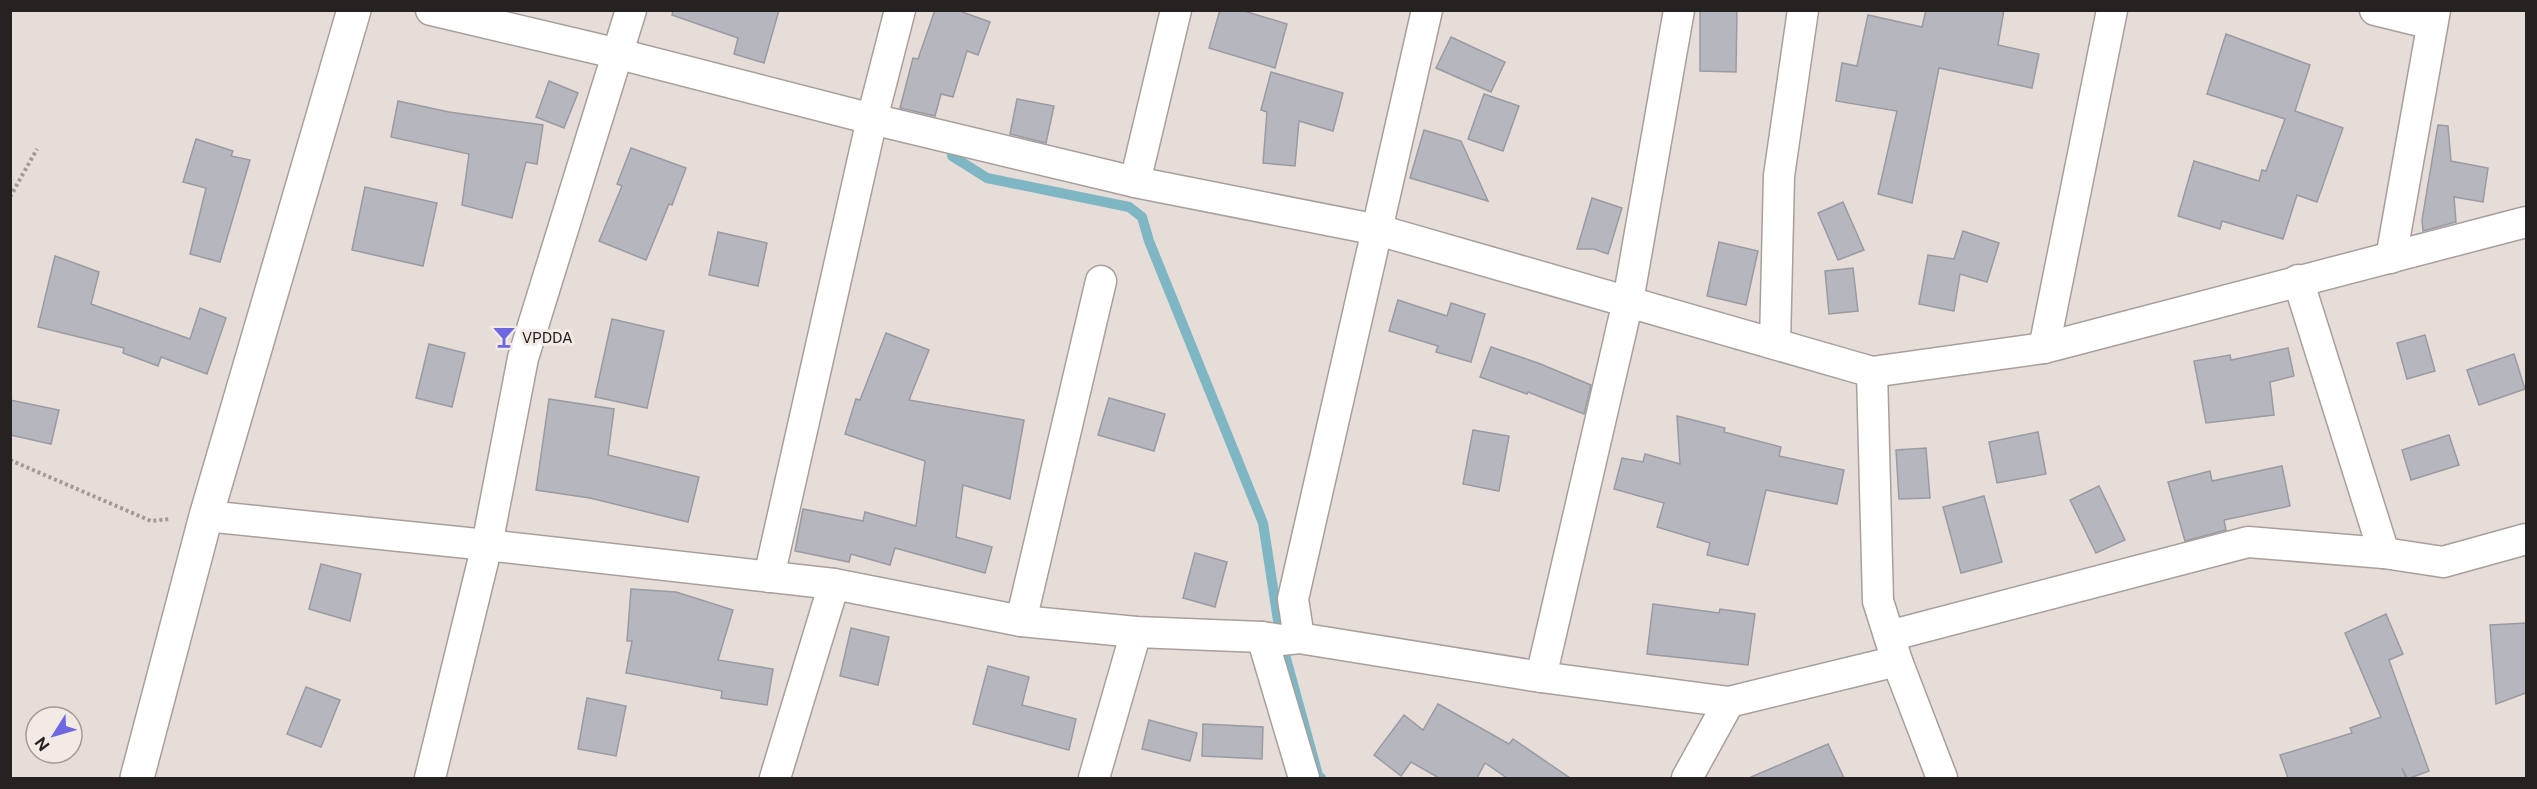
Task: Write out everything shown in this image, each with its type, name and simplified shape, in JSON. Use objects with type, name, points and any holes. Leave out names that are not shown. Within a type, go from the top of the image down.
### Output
[{"type":"street","points":[[137,778],[206,516],[354,10]]},
{"type":"street","points":[[431,10],[619,54],[872,119],[1135,182],[1378,230],[1872,372],[2044,348],[2526,222]]},
{"type":"street","points":[[430,778],[487,545],[523,358],[631,10]]},
{"type":"street","points":[[770,577],[872,119],[900,10]]},
{"type":"street","points":[[1135,182],[1176,10]]},
{"type":"street","points":[[1299,638],[1293,599],[1427,10]]},
{"type":"street","points":[[1541,677],[1628,301],[1679,10]]},
{"type":"street","points":[[1775,344],[1779,176],[1803,10]]},
{"type":"street","points":[[2044,348],[2112,10]]},
{"type":"street","points":[[2375,10],[2434,17],[2391,258]]},
{"type":"street","points":[[2298,280],[2384,553]]},
{"type":"street","points":[[1021,621],[1101,281]]},
{"type":"street","points":[[1872,372],[1878,601],[1893,648],[1942,778]]},
{"type":"street","points":[[206,516],[834,584],[1021,621],[1136,633],[1262,637],[1281,640],[1299,638],[1541,677],[1729,702],[1893,648],[2248,542],[2384,553],[2443,562],[2526,539]]},
{"type":"street","points":[[775,778],[834,584]]},
{"type":"street","points":[[1094,778],[1136,633]]},
{"type":"street","points":[[1262,637],[1304,778]]},
{"type":"street","points":[[1687,778],[1729,702]]},
{"type":"path","points":[[10,197],[37,149]]},
{"type":"path","points":[[10,459],[151,521],[206,516]]},
{"type":"building","points":[[673,10],[779,10],[764,63],[734,54],[738,38],[672,15]]},
{"type":"building","points":[[935,10],[957,10],[990,22],[978,55],[967,51],[953,97],[941,94],[935,116],[900,108],[913,58],[918,59]]},
{"type":"building","points":[[1220,10],[1241,10],[1287,24],[1275,68],[1209,48]]},
{"type":"building","points":[[1700,10],[1737,10],[1736,72],[1700,71]]},
{"type":"building","points":[[1926,10],[2004,10],[1998,45],[2039,54],[2032,88],[1939,68],[1912,203],[1878,194],[1897,111],[1836,101],[1842,63],[1857,66],[1868,15],[1922,27]]},
{"type":"building","points":[[2226,34],[2310,65],[2295,111],[2343,128],[2317,202],[2297,195],[2283,239],[2222,221],[2220,229],[2178,216],[2194,161],[2259,181],[2262,170],[2266,171],[2285,119],[2207,94]]},
{"type":"building","points":[[1451,37],[1505,62],[1491,92],[1436,68]]},
{"type":"building","points":[[1271,72],[1343,93],[1333,131],[1299,121],[1295,166],[1263,163],[1267,112],[1261,110]]},
{"type":"building","points":[[549,81],[578,93],[564,128],[536,117]]},
{"type":"building","points":[[1484,94],[1519,106],[1503,151],[1468,139]]},
{"type":"building","points":[[1017,99],[1054,106],[1046,143],[1010,134]]},
{"type":"building","points":[[398,101],[449,112],[543,125],[537,164],[526,162],[512,218],[462,205],[469,154],[391,137]]},
{"type":"building","points":[[2438,125],[2448,126],[2451,161],[2488,168],[2483,202],[2454,197],[2456,222],[2423,231],[2422,220]]},
{"type":"building","points":[[1424,130],[1461,141],[1488,201],[1410,178]]},
{"type":"building","points":[[196,139],[233,151],[231,156],[250,160],[220,262],[190,254],[206,188],[183,182]]},
{"type":"building","points":[[631,148],[686,168],[672,205],[669,204],[646,260],[599,241],[622,186],[617,184]]},
{"type":"building","points":[[365,187],[437,203],[423,266],[352,250]]},
{"type":"building","points":[[1592,198],[1622,208],[1608,254],[1594,249],[1577,249]]},
{"type":"building","points":[[1843,202],[1864,250],[1838,260],[1818,213]]},
{"type":"building","points":[[1963,231],[1999,243],[1987,282],[1960,274],[1954,311],[1919,304],[1928,255],[1954,259]]},
{"type":"building","points":[[718,232],[767,243],[758,286],[709,275]]},
{"type":"building","points":[[1719,242],[1758,251],[1746,305],[1707,296]]},
{"type":"building","points":[[55,256],[99,272],[91,304],[190,339],[200,308],[226,318],[207,374],[161,357],[158,366],[123,353],[124,348],[38,327]]},
{"type":"building","points":[[1853,268],[1858,311],[1829,314],[1825,271]]},
{"type":"building","points":[[1398,300],[1447,316],[1451,303],[1485,314],[1471,362],[1436,352],[1438,346],[1389,331]]},
{"type":"building","points":[[612,319],[664,331],[647,408],[595,397]]},
{"type":"building","points":[[886,333],[929,350],[909,400],[1024,420],[1010,499],[963,485],[956,537],[992,547],[985,573],[895,548],[890,565],[851,554],[849,562],[795,551],[803,509],[863,521],[865,512],[916,526],[925,461],[845,434],[856,399],[860,400]]},
{"type":"building","points":[[2425,335],[2435,371],[2407,379],[2397,343]]},
{"type":"building","points":[[429,344],[465,353],[452,407],[416,398]]},
{"type":"building","points":[[1491,347],[1591,385],[1584,414],[1528,392],[1527,394],[1480,377]]},
{"type":"building","points":[[2288,348],[2294,376],[2270,382],[2274,415],[2206,423],[2194,361],[2230,355],[2231,360]]},
{"type":"building","points":[[2514,354],[2525,389],[2479,405],[2467,370]]},
{"type":"building","points":[[1109,398],[1165,414],[1154,451],[1098,435]]},
{"type":"building","points":[[549,399],[614,409],[608,455],[699,477],[688,522],[590,498],[536,490]]},
{"type":"building","points":[[10,400],[59,410],[51,444],[10,435]]},
{"type":"building","points":[[1677,416],[1725,428],[1724,432],[1781,447],[1779,456],[1844,470],[1837,504],[1766,490],[1748,565],[1707,555],[1710,543],[1657,527],[1664,503],[1614,489],[1622,458],[1643,462],[1645,454],[1680,464]]},
{"type":"building","points":[[1473,430],[1509,436],[1499,491],[1463,484]]},
{"type":"building","points":[[2038,432],[2046,474],[1997,483],[1989,442]]},
{"type":"building","points":[[2449,435],[2459,465],[2411,480],[2402,450]]},
{"type":"building","points":[[1926,448],[1930,498],[1899,499],[1896,450]]},
{"type":"building","points":[[2282,466],[2290,506],[2224,520],[2226,530],[2185,541],[2168,482],[2210,471],[2212,481]]},
{"type":"building","points":[[2099,486],[2125,540],[2096,553],[2070,500]]},
{"type":"building","points":[[1984,496],[2002,562],[1961,573],[1943,507]]},
{"type":"building","points":[[1195,553],[1227,562],[1215,607],[1183,598]]},
{"type":"building","points":[[321,564],[361,574],[350,621],[309,609]]},
{"type":"building","points":[[631,589],[676,592],[733,610],[718,660],[773,669],[767,705],[721,698],[722,691],[626,673],[632,641],[627,641]]},
{"type":"building","points":[[1653,604],[1719,613],[1720,609],[1755,614],[1748,665],[1647,654]]},
{"type":"building","points":[[2386,614],[2403,654],[2389,660],[2429,771],[2410,778],[2407,778],[2402,768],[2406,778],[2288,778],[2280,755],[2352,733],[2350,728],[2381,717],[2345,633]]},
{"type":"building","points":[[2526,623],[2526,693],[2496,704],[2490,625]]},
{"type":"building","points":[[851,628],[889,637],[878,685],[840,676]]},
{"type":"building","points":[[988,666],[1029,677],[1022,705],[1076,719],[1069,750],[973,724]]},
{"type":"building","points":[[306,687],[340,700],[321,747],[287,734]]},
{"type":"building","points":[[587,698],[626,706],[616,756],[578,749]]},
{"type":"building","points":[[1438,704],[1509,744],[1513,739],[1570,778],[1507,778],[1485,763],[1477,778],[1439,778],[1411,762],[1401,776],[1374,755],[1404,715],[1423,730]]},
{"type":"building","points":[[1149,720],[1197,733],[1190,761],[1142,749]]},
{"type":"building","points":[[1203,724],[1263,727],[1262,759],[1202,756]]},
{"type":"building","points":[[1828,744],[1844,778],[1749,778]]},
{"type":"waterway","points":[[952,156],[987,178],[1129,207],[1142,217],[1149,241],[1263,523],[1281,640],[1318,775],[1321,778]]},
{"type":"place","name":"VPDDA","points":[[504,337]]}]
